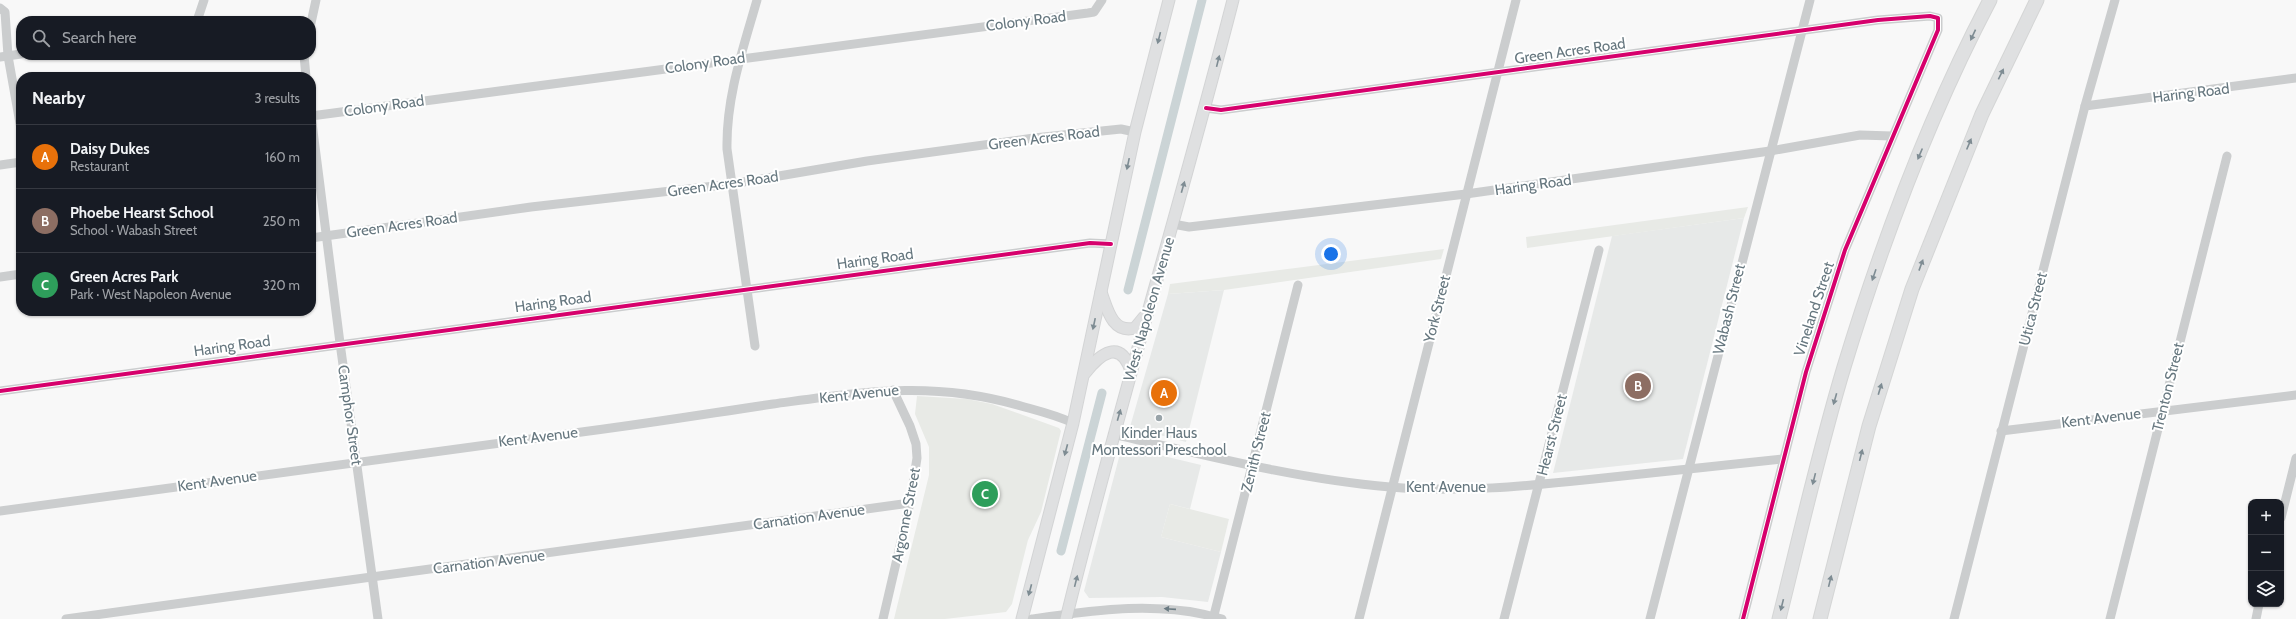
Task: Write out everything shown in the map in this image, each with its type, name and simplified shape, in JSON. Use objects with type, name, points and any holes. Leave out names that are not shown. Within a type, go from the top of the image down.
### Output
[{"type":"highway","points":[[1779,619],[1827,428],[1864,305],[1896,212],[1941,106],[1990,0]]},
{"type":"highway","points":[[1820,619],[1869,426],[1912,289],[1953,183],[1982,114],[2037,0]]},
{"type":"main road","points":[[1022,619],[1073,424],[1135,132],[1168,0]]},
{"type":"main road","name":"West Napoleon Avenue","points":[[1066,617],[1113,434],[1206,108],[1234,0]]},
{"type":"main road","points":[[1101,291],[1112,319],[1117,326],[1124,329],[1135,328],[1148,310]]},
{"type":"main road","points":[[1084,375],[1103,354],[1111,352],[1118,352],[1124,356],[1131,371]]},
{"type":"street","points":[[199,16],[204,0]]},
{"type":"street","points":[[313,16],[316,0]]},
{"type":"street","points":[[755,346],[727,149],[726,123],[732,88],[757,0]]},
{"type":"street","name":"York Street","points":[[1359,619],[1391,487],[1516,0]]},
{"type":"street","name":"Wabash Street","points":[[1650,619],[1810,0]]},
{"type":"street","name":"Utica Street","points":[[1954,619],[2085,106],[2115,0]]},
{"type":"street","name":"Colony Road","points":[[316,115],[1088,13],[1100,4]]},
{"type":"street","points":[[1,8],[5,12],[4,56],[16,108]]},
{"type":"street","name":"Green Acres Road","points":[[1206,108],[1221,110],[1878,20],[1930,16],[1938,18]]},
{"type":"street","name":"Vineland Street","points":[[1742,619],[1806,372],[1845,250],[1938,30],[1938,18]]},
{"type":"street","points":[[4,56],[16,55]]},
{"type":"street","points":[[304,60],[306,72]]},
{"type":"street","name":"Haring Road","points":[[2085,106],[2296,78]]},
{"type":"street","name":"Green Acres Road","points":[[316,237],[531,207],[732,184],[867,161],[1034,138],[1121,129],[1135,132]]},
{"type":"street","name":"Haring Road","points":[[1173,224],[1189,227],[1466,194],[1770,151],[1860,135],[1892,136]]},
{"type":"street","name":"Camphor Street","points":[[316,156],[378,619]]},
{"type":"street","name":"Trenton Street","points":[[2110,619],[2227,156]]},
{"type":"street","points":[[0,165],[16,163]]},
{"type":"street","name":"Haring Road","points":[[0,391],[747,288],[1090,243],[1111,244]]},
{"type":"street","name":"Hearst Street","points":[[1504,619],[1599,250]]},
{"type":"street","points":[[0,277],[16,275]]},
{"type":"street","name":"Zenith Street","points":[[1216,618],[1252,466],[1298,285]]},
{"type":"street","name":"Kent Avenue","points":[[0,510],[357,460],[602,429],[837,395],[893,390],[954,391],[986,396],[1058,416],[1073,424]]},
{"type":"street","name":"Argonne Street","points":[[883,619],[910,504],[917,458],[916,444],[893,390]]},
{"type":"street","name":"Kent Avenue","points":[[2001,431],[2296,395]]},
{"type":"street","name":"Kent Avenue","points":[[1113,434],[1252,466],[1311,477],[1391,487],[1467,488],[1539,484],[1783,459]]},
{"type":"street","points":[[2284,506],[2296,458]]},
{"type":"street","name":"Carnation Avenue","points":[[66,619],[910,504]]},
{"type":"street","points":[[2256,619],[2258,607]]},
{"type":"street","points":[[1032,619],[1066,617],[1124,608],[1173,609],[1216,618]]},
{"type":"shaded area","points":[[1748,207],[1744,218],[1527,248],[1526,237]]},
{"type":"shaded area","points":[[1744,218],[1683,459],[1553,473],[1612,236]]},
{"type":"shaded area","points":[[1444,249],[1441,259],[1224,290],[1168,294],[1170,284]]},
{"type":"shaded area","points":[[1224,290],[1186,442],[1130,427],[1168,294]]},
{"type":"shaded area","points":[[917,396],[967,399],[992,404],[1059,428],[1061,431],[1041,512],[1028,540],[1012,604],[1006,612],[945,619],[894,619],[929,475],[929,447],[915,414]]},
{"type":"shaded area","points":[[1122,446],[1201,465],[1190,509],[1170,504],[1161,537],[1221,552],[1208,602],[1162,597],[1089,598],[1084,591]]},
{"type":"shaded area","points":[[1170,504],[1229,519],[1221,552],[1161,537]]},
{"type":"waterway","points":[[1128,290],[1202,0]]},
{"type":"waterway","points":[[1061,551],[1102,393]]},
{"type":"cycle path","points":[[1206,108],[1221,110],[1878,20],[1930,16],[1938,18],[1938,30],[1845,250],[1806,372],[1743,619]]},
{"type":"cycle path","points":[[0,391],[1090,243],[1111,244]]},
{"type":"place","name":"Phoebe Hearst School","points":[[1638,386]]},
{"type":"place","name":"Daisy Dukes","points":[[1164,393]]},
{"type":"place","name":"Kinder Haus Montessori Preschool","points":[[1159,418]]},
{"type":"place","name":"Green Acres Park","points":[[985,494]]}]
